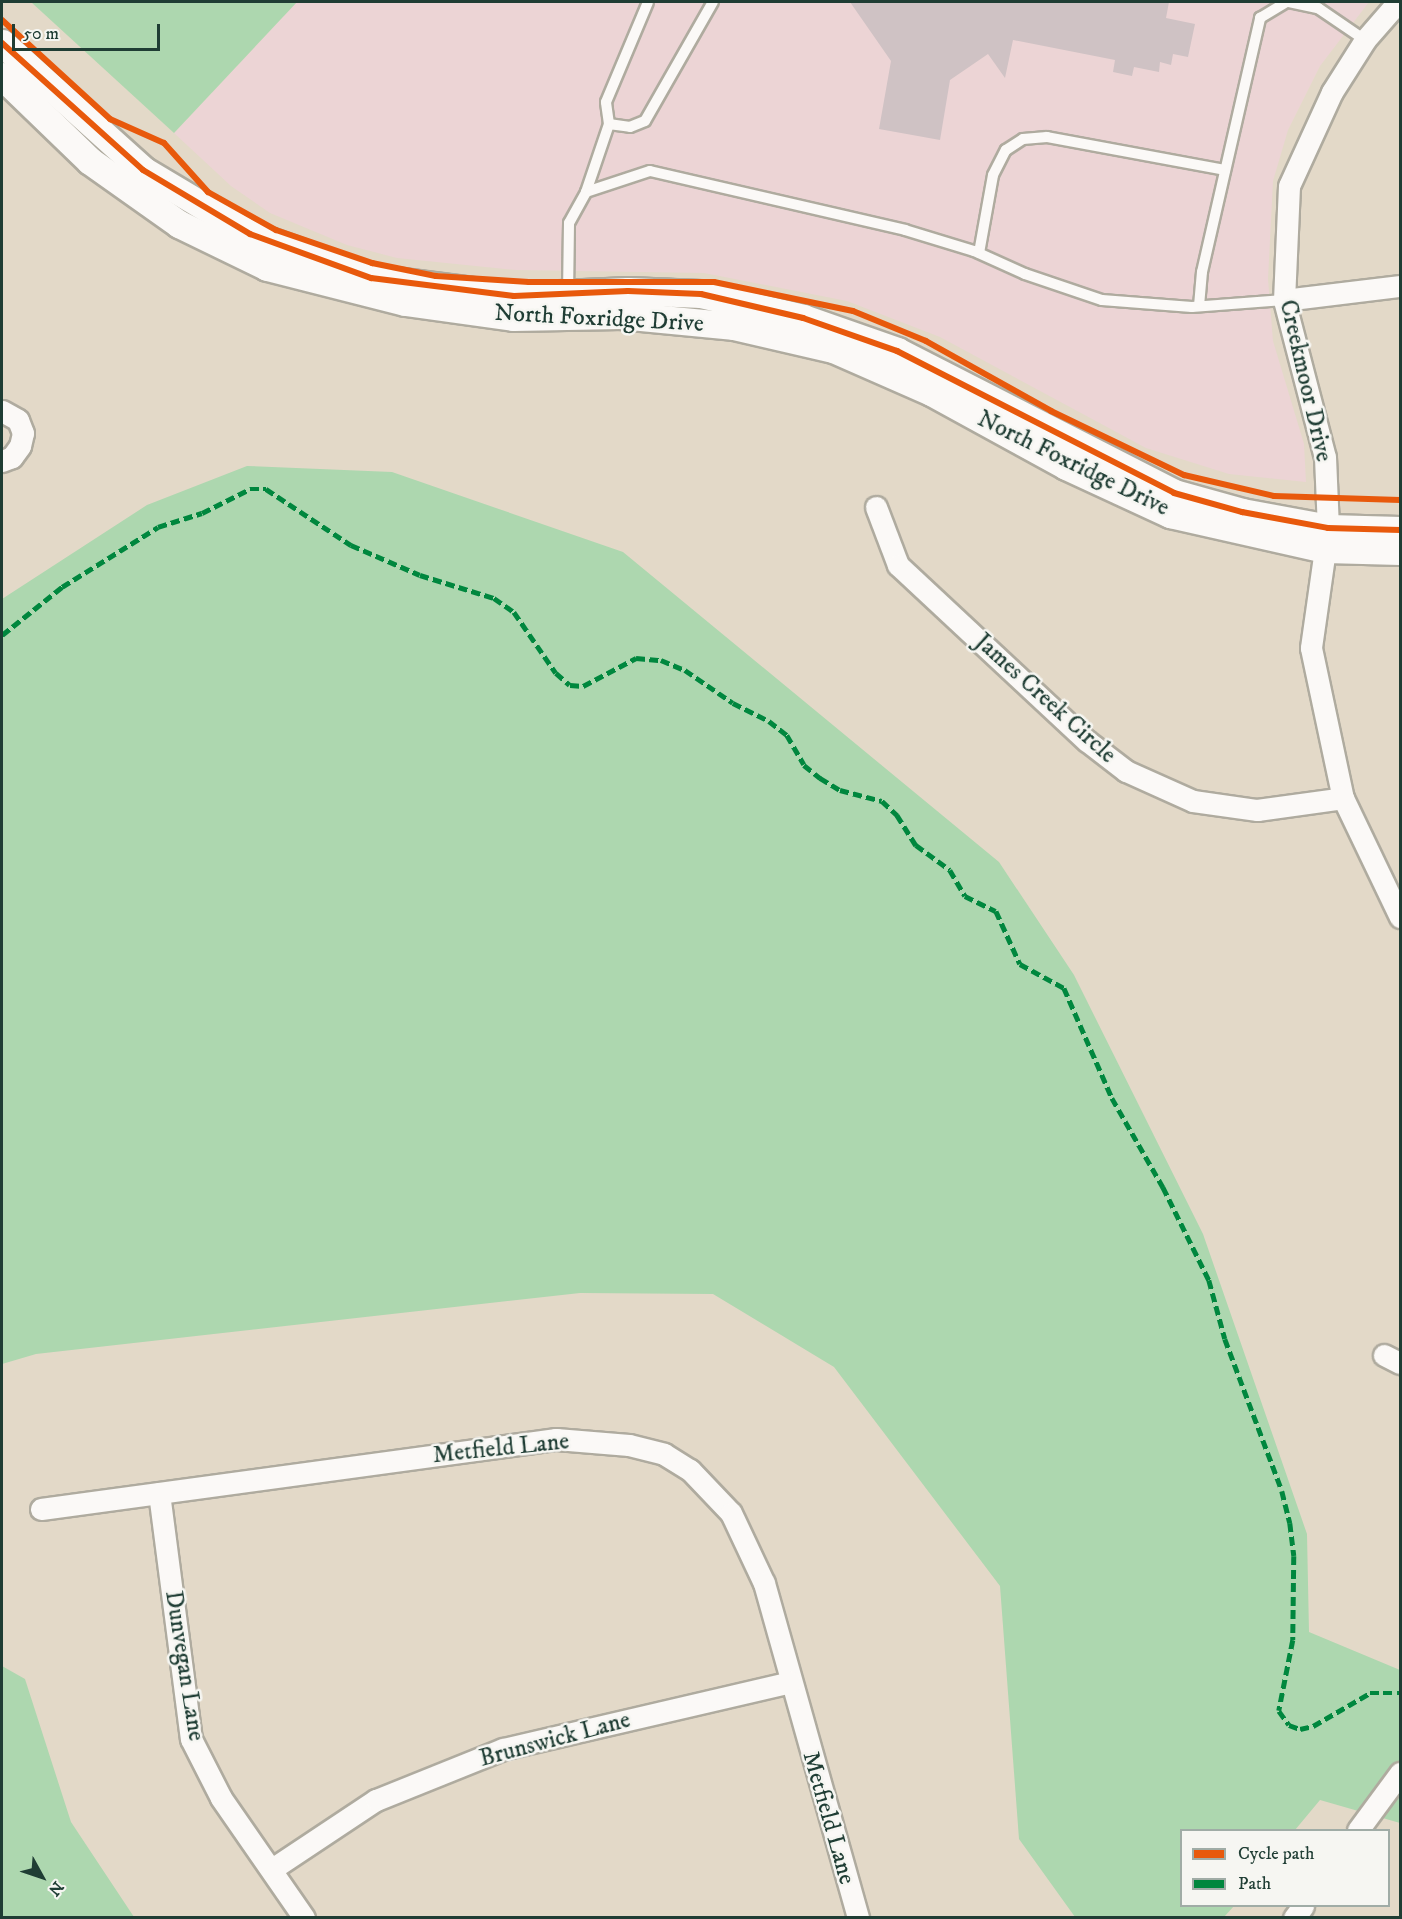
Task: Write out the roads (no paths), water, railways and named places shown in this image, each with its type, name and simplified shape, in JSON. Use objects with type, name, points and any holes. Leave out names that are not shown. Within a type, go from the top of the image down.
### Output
[{"type":"street","name":"Creekmoor Drive","points":[[1398,2],[1365,40],[1332,92],[1289,186],[1284,300],[1325,457],[1326,538],[1311,648],[1343,798],[1401,917]]},
{"type":"street","name":"North Foxridge Drive","points":[[2,43],[143,170],[250,234],[371,278],[569,305]]},
{"type":"street","name":"North Foxridge Drive","points":[[2,76],[90,161],[179,224],[267,267],[389,300],[513,317],[569,305],[701,294],[803,318],[897,351],[1174,493],[1326,538],[1401,551]]},
{"type":"street","points":[[1284,300],[1401,286]]},
{"type":"street","points":[[2,411],[18,420],[23,433],[20,446],[12,457],[2,461]]},
{"type":"street","name":"James Creek Circle","points":[[876,507],[898,565],[1087,741],[1126,771],[1192,801],[1257,810],[1343,798]]},
{"type":"street","name":"North Foxridge Drive","points":[[1326,538],[1401,530]]},
{"type":"street","name":"Metfield Lane","points":[[41,1509],[556,1439],[629,1445],[664,1454],[690,1470],[717,1495],[735,1521],[764,1583],[858,1917]]},
{"type":"street","name":"Dunvegan Lane","points":[[159,1493],[191,1739],[221,1798],[304,1917]]},
{"type":"street","name":"Brunswick Lane","points":[[272,1869],[376,1800],[502,1749],[790,1682]]},
{"type":"street","points":[[1359,1829],[1401,1773]]},
{"type":"lane","points":[[569,305],[569,223],[586,192],[609,124],[606,102],[648,2]]},
{"type":"lane","points":[[609,124],[630,127],[645,121],[713,2]]},
{"type":"lane","points":[[1199,306],[1202,272],[1260,18],[1288,2],[1318,8],[1365,40]]},
{"type":"lane","points":[[980,254],[993,176],[1006,150],[1023,139],[1047,137],[1225,170]]},
{"type":"lane","points":[[586,192],[650,171],[905,230],[980,254],[1025,274],[1102,300],[1199,306],[1284,300]]}]
